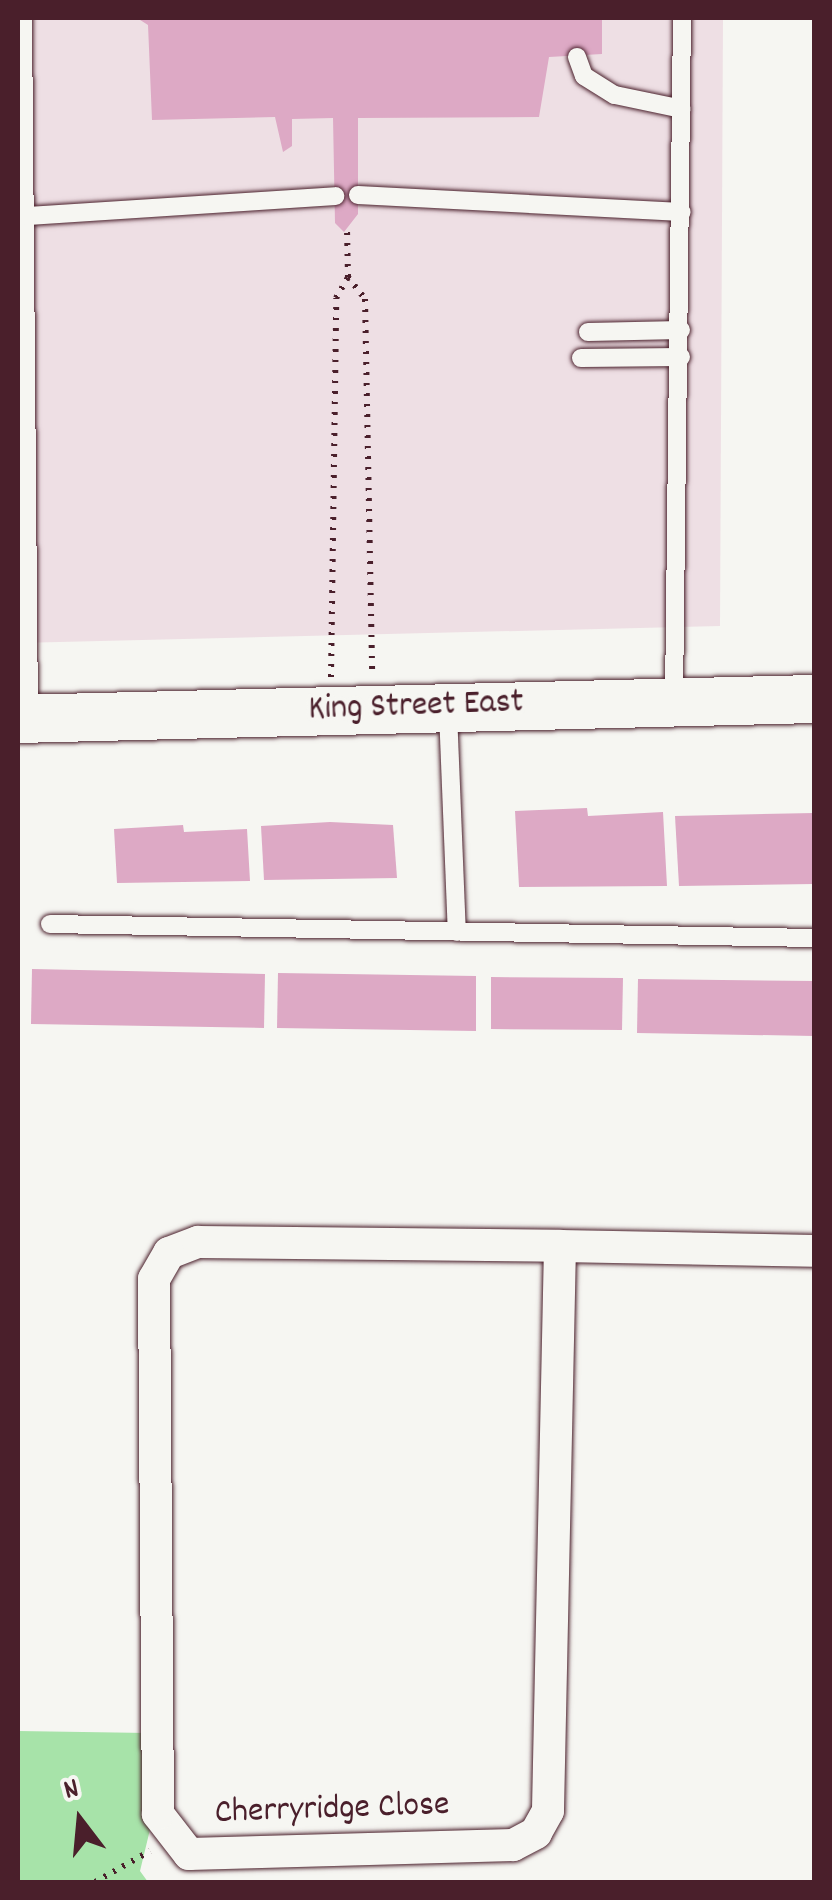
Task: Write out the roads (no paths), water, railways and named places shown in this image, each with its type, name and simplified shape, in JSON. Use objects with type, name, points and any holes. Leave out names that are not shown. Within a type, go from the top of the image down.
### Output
[{"type":"main road","name":"King Street East","points":[[23,718],[814,699]]},
{"type":"street","name":"Cherryridge Close","points":[[560,1246],[548,1811],[536,1833],[513,1844],[189,1854],[170,1840],[158,1814],[154,1278],[169,1253],[198,1242],[560,1246],[814,1251]]},
{"type":"lane","points":[[23,18],[28,216],[23,718]]},
{"type":"lane","points":[[674,700],[682,18]]},
{"type":"lane","points":[[577,56],[584,76],[614,95],[682,109]]},
{"type":"lane","points":[[358,195],[682,212]]},
{"type":"lane","points":[[28,216],[335,196]]},
{"type":"lane","points":[[588,332],[681,330]]},
{"type":"lane","points":[[581,358],[681,357]]},
{"type":"lane","points":[[448,706],[456,932]]},
{"type":"lane","points":[[50,924],[814,938]]}]
